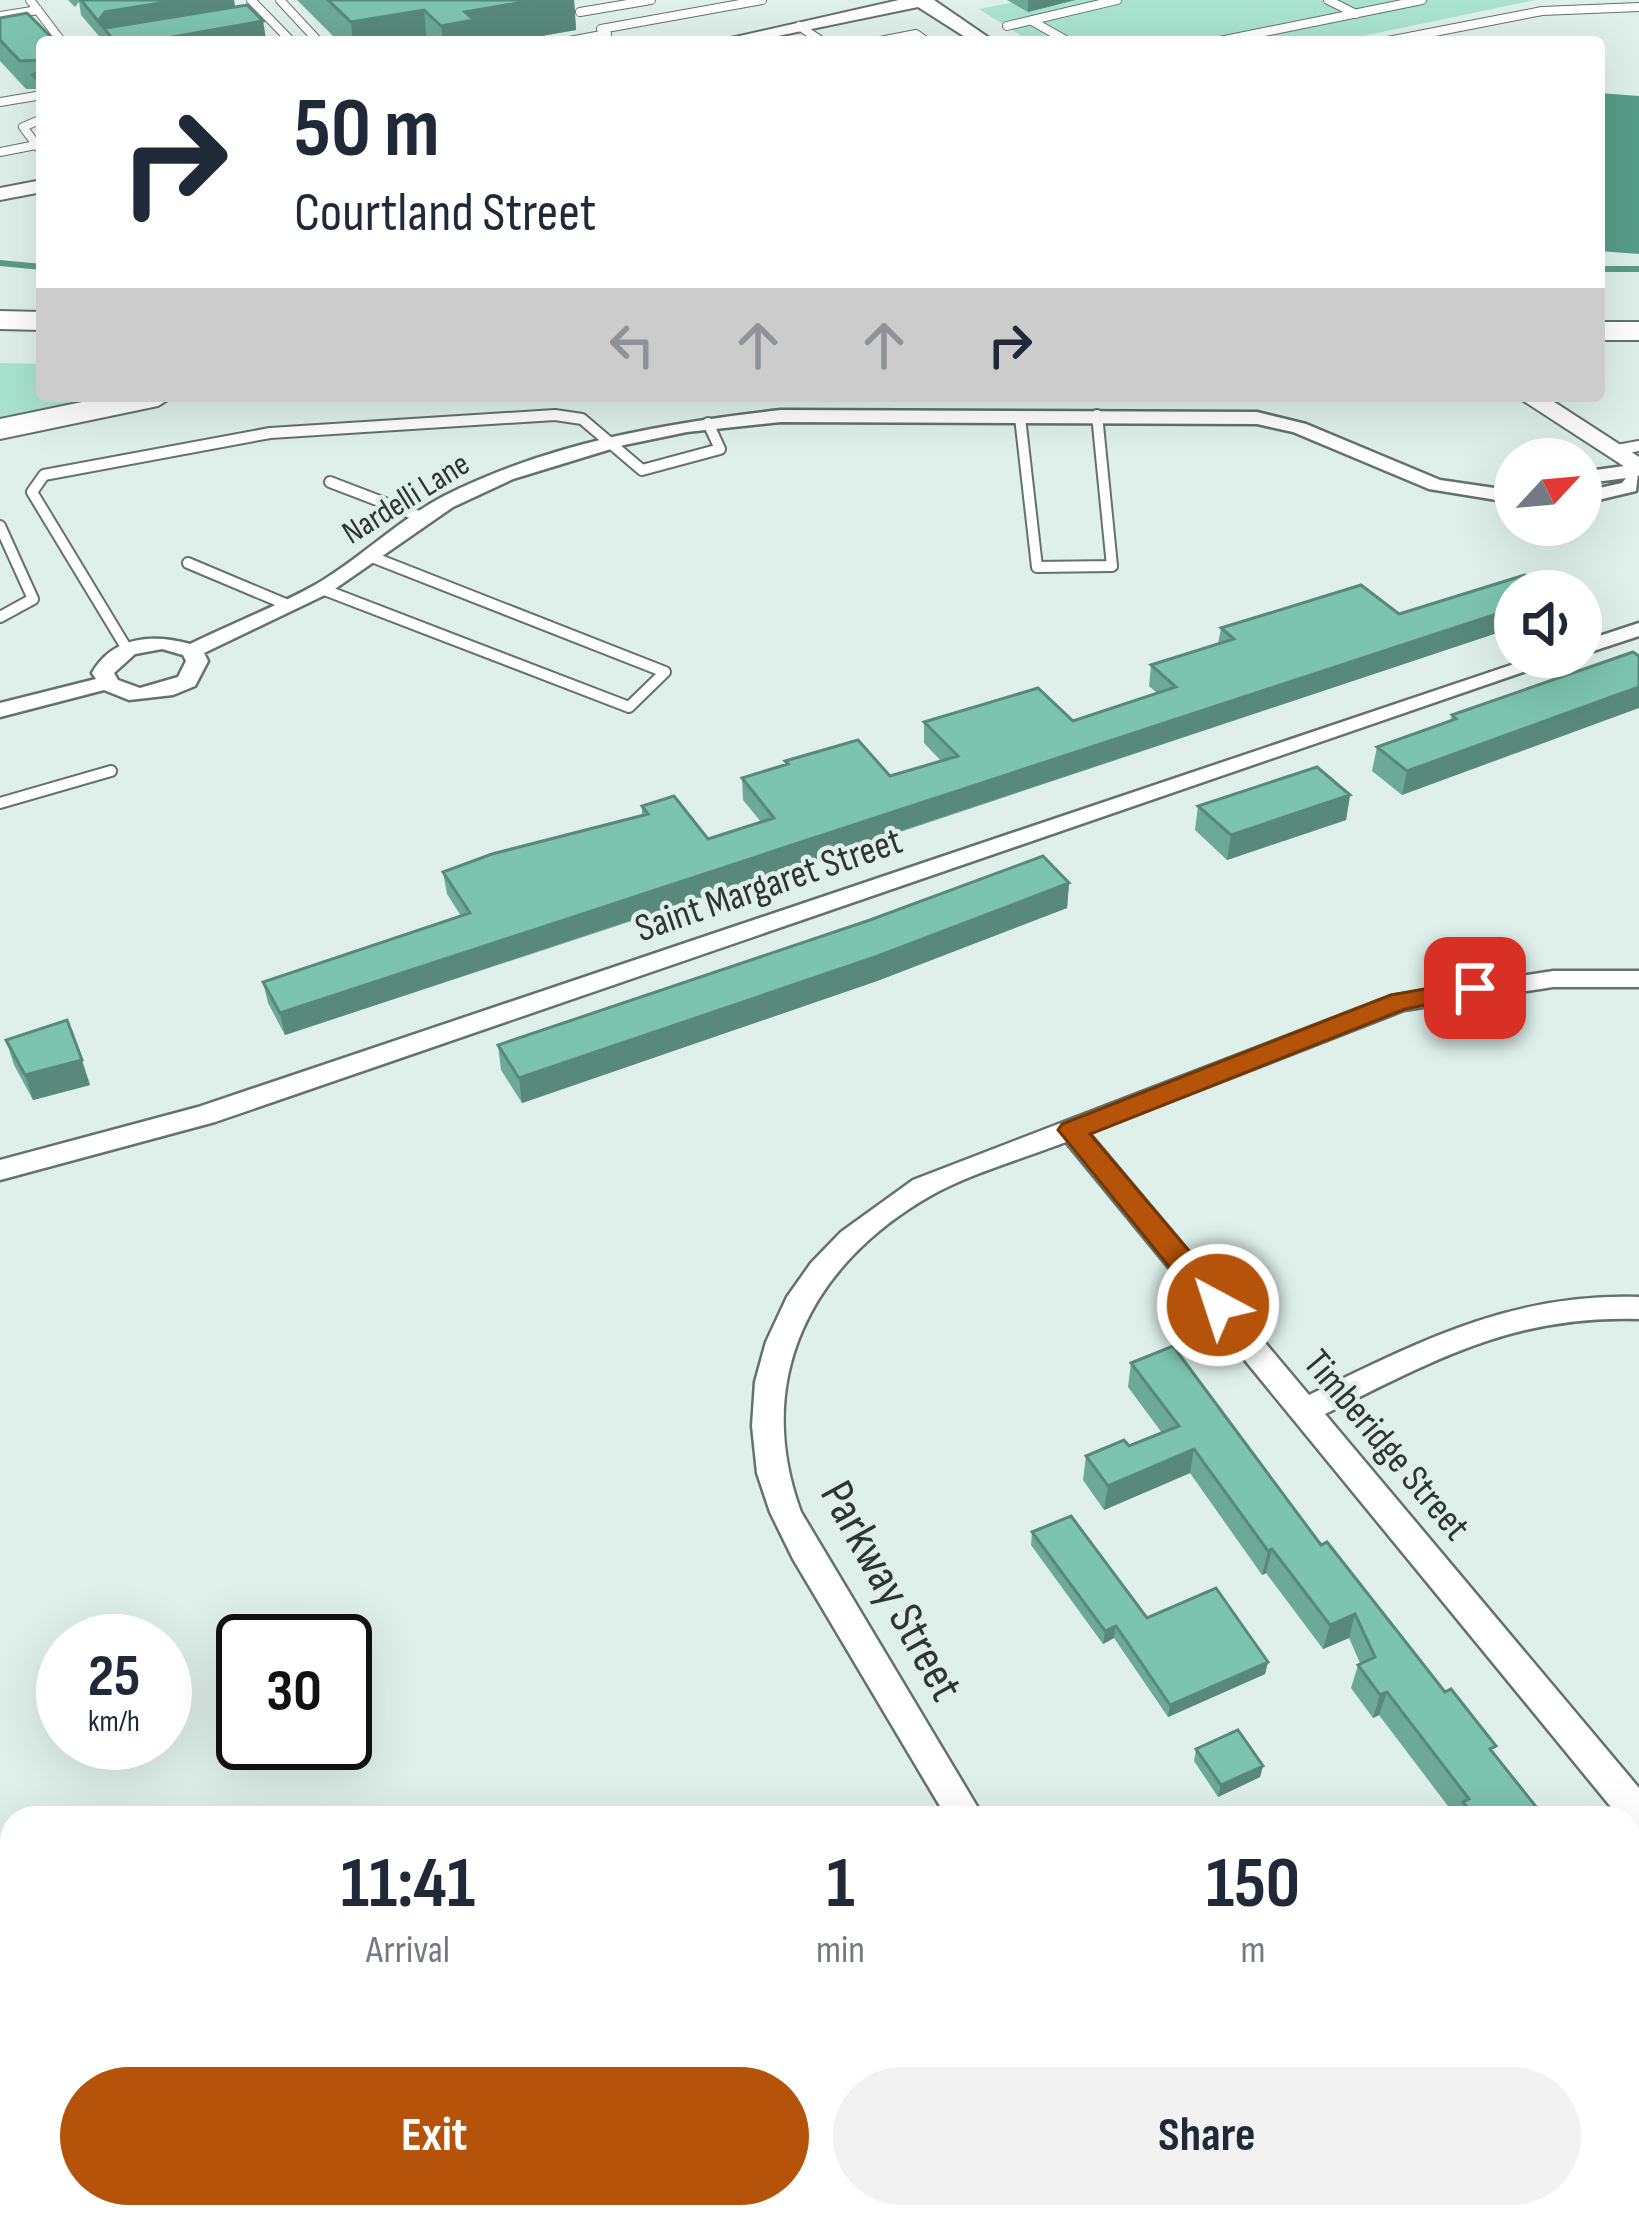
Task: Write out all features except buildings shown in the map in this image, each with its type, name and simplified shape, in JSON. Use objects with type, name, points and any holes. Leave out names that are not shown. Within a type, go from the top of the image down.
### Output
[{"type":"highway","points":[[0,320],[36,321]]},
{"type":"highway","points":[[1605,331],[1639,331]]},
{"type":"highway","points":[[0,348],[36,348]]},
{"type":"highway","points":[[1605,358],[1639,358]]},
{"type":"highway","points":[[0,429],[129,402]]},
{"type":"main road","points":[[751,36],[922,0],[977,36]]},
{"type":"main road","points":[[0,194],[36,187]]},
{"type":"main road","points":[[1537,402],[1639,470]]},
{"type":"street","name":"Nardelli Lane","points":[[192,651],[322,589],[446,503],[506,475],[608,443],[708,423],[833,415],[1097,415],[1280,422],[1436,485],[1494,494]]},
{"type":"street","points":[[1602,475],[1639,470]]},
{"type":"street","points":[[1602,493],[1629,487],[1639,470]]},
{"type":"street","points":[[1602,642],[1639,629]]},
{"type":"street","points":[[0,710],[106,683],[133,694],[172,689],[196,671],[192,651],[163,643],[127,649],[106,664],[106,683]]},
{"type":"street","name":"Saint Margaret Street","points":[[0,1170],[142,1135],[226,1108],[1494,678]]},
{"type":"street","points":[[1071,1130],[1400,1001],[1553,979],[1639,979]]},
{"type":"street","name":"Parkway Street","points":[[959,1806],[786,1512],[773,1474],[769,1426],[782,1329],[800,1297],[843,1244],[886,1208],[923,1187],[1071,1130]]},
{"type":"street","name":"Timberidge Street","points":[[1071,1130],[1632,1806]]},
{"type":"street","points":[[1306,1410],[1488,1323],[1547,1309],[1639,1308]]},
{"type":"lane","points":[[30,0],[57,36]]},
{"type":"lane","points":[[251,0],[286,36]]},
{"type":"lane","points":[[280,0],[313,36]]},
{"type":"lane","points":[[580,12],[652,0]]},
{"type":"lane","points":[[586,36],[761,0]]},
{"type":"lane","points":[[1007,26],[1117,0]]},
{"type":"lane","points":[[1328,0],[1356,14]]},
{"type":"lane","points":[[1245,36],[1422,0]]},
{"type":"lane","points":[[568,3],[610,36]]},
{"type":"lane","points":[[1410,36],[1534,9],[1586,4],[1639,7]]},
{"type":"lane","points":[[0,16],[38,10]]},
{"type":"lane","points":[[242,17],[264,13]]},
{"type":"lane","points":[[1032,21],[1058,36]]},
{"type":"lane","points":[[33,28],[49,25]]},
{"type":"lane","points":[[799,26],[814,36]]},
{"type":"lane","points":[[1,100],[36,96]]},
{"type":"lane","points":[[36,122],[23,127],[36,142]]},
{"type":"lane","points":[[0,152],[36,144]]},
{"type":"lane","points":[[127,649],[32,492],[44,475],[270,433],[555,415],[582,418],[642,470],[716,452],[720,449],[708,423]]},
{"type":"lane","points":[[1020,417],[1037,567],[1112,566],[1097,415]]},
{"type":"lane","points":[[1612,451],[1639,446]]},
{"type":"lane","points":[[330,482],[424,518]]},
{"type":"lane","points":[[0,526],[33,599],[0,617]]},
{"type":"lane","points":[[322,589],[629,707],[665,672],[371,557]]},
{"type":"lane","points":[[188,562],[288,605]]},
{"type":"lane","points":[[0,803],[111,771]]},
{"type":"shaded area","points":[[1024,0],[1535,0],[1363,36],[1022,36],[979,9]]},
{"type":"shaded area","points":[[1605,93],[1639,96],[1639,254],[1605,251]]},
{"type":"shaded area","points":[[0,363],[36,364],[36,402],[98,402],[0,423]]},
{"type":"waterway","points":[[0,263],[36,266]]},
{"type":"waterway","points":[[1605,269],[1639,269]]},
{"type":"route","points":[[1218,1305],[1071,1130],[1400,1001],[1475,988]]}]
